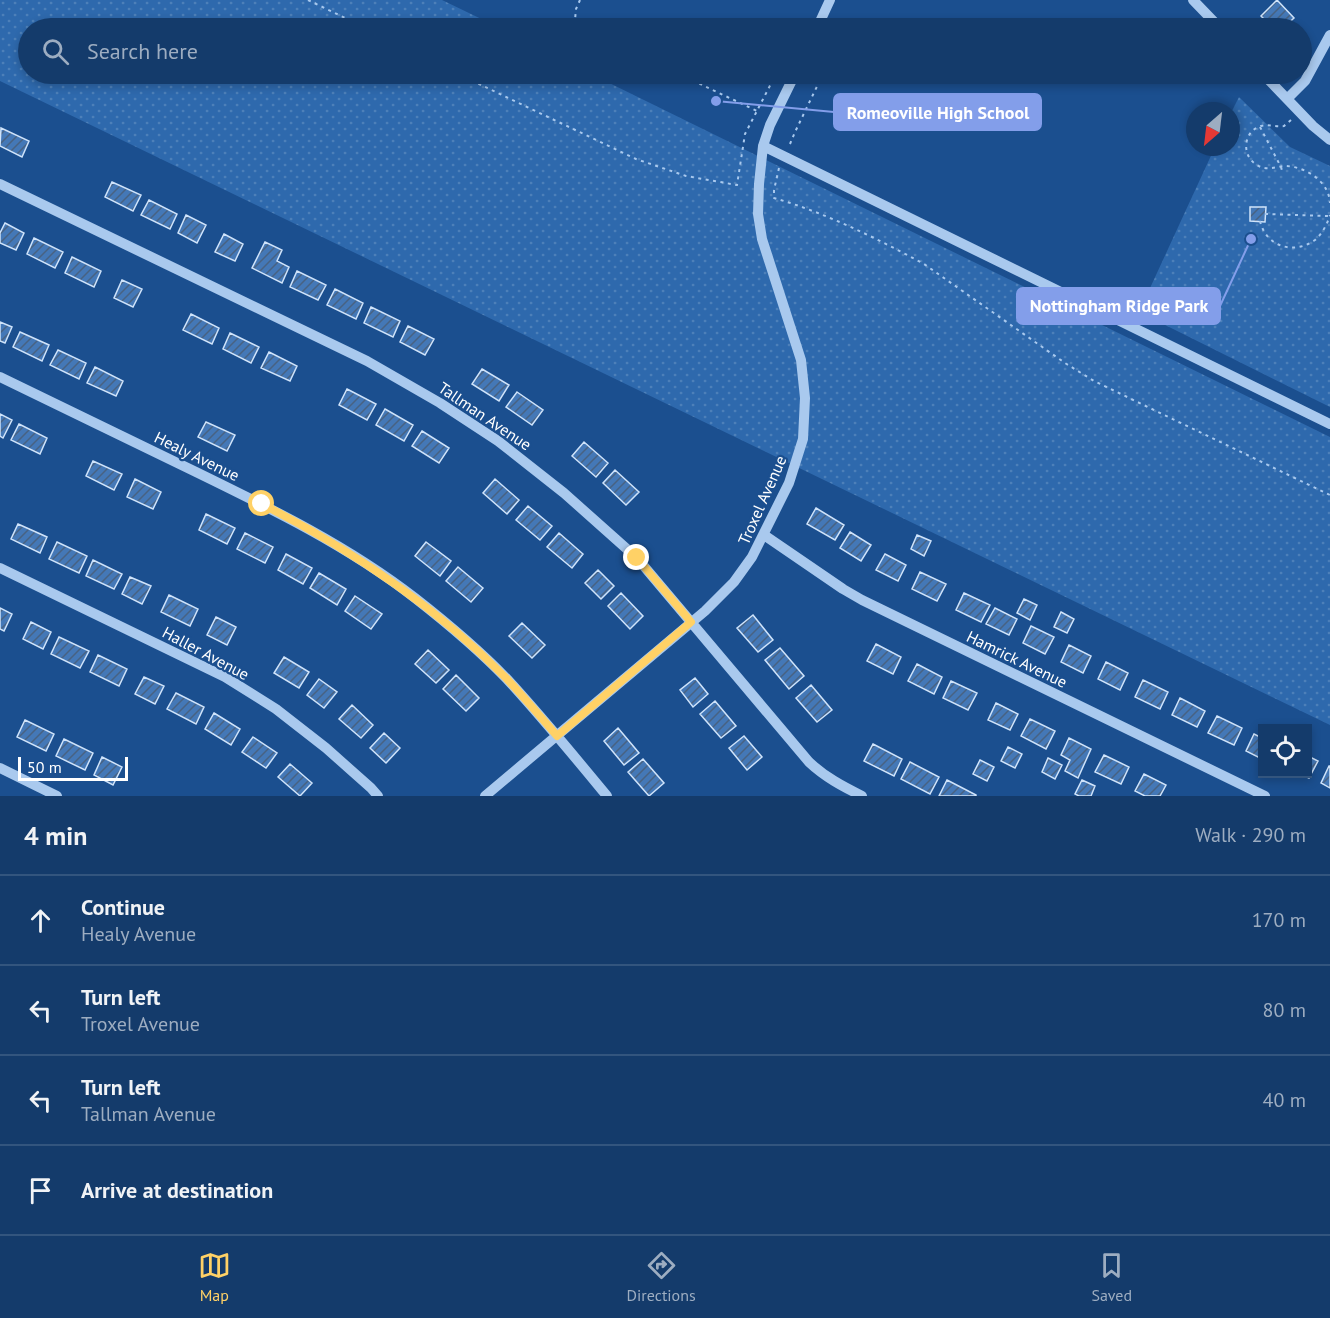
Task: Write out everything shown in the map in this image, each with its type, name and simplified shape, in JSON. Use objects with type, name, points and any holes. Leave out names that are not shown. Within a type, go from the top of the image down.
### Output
[{"type":"street","points":[[822,18],[830,0]]},
{"type":"street","points":[[1193,0],[1210,18]]},
{"type":"street","points":[[1312,68],[1330,34]]},
{"type":"street","name":"Troxel Avenue","points":[[485,796],[705,611],[734,582],[752,557],[789,483],[803,440],[805,398],[801,360],[762,239],[758,194],[763,146],[770,125],[790,84]]},
{"type":"street","points":[[1273,84],[1313,126],[1330,140]]},
{"type":"street","points":[[1287,99],[1302,84]]},
{"type":"street","points":[[763,146],[1330,424]]},
{"type":"street","name":"Tallman Avenue","points":[[0,184],[367,361],[478,427],[519,456],[637,558],[809,762],[834,782],[862,796]]},
{"type":"street","name":"Healy Avenue","points":[[0,377],[310,529],[415,597],[506,678],[607,796]]},
{"type":"street","name":"Hamrick Avenue","points":[[764,535],[862,600],[1265,796]]},
{"type":"street","name":"Haller Avenue","points":[[0,568],[225,677],[276,709],[326,748],[378,796]]},
{"type":"street","points":[[0,768],[57,796]]},
{"type":"path","points":[[309,0],[346,18]]},
{"type":"path","points":[[575,18],[580,0]]},
{"type":"path","points":[[479,84],[636,159],[687,176],[737,184],[745,134],[771,84]]},
{"type":"path","points":[[700,84],[757,111]]},
{"type":"path","points":[[818,84],[778,171],[774,198],[819,213],[924,264],[1094,381],[1330,495]]},
{"type":"path","points":[[1300,112],[1284,126],[1260,127],[1250,133],[1247,140],[1247,155],[1258,166],[1297,168],[1312,174],[1323,184],[1330,203]]},
{"type":"path","points":[[1260,127],[1283,174]]},
{"type":"path","points":[[1260,222],[1271,241],[1285,247],[1301,246],[1315,240],[1325,228],[1330,216],[1265,214]]},
{"type":"shaded area","points":[[0,0],[442,0],[479,18],[18,18],[18,84],[611,84],[1330,437],[1330,725],[0,81]]},
{"type":"shaded area","points":[[1239,97],[1290,147],[1330,166],[1330,407],[1139,312],[1211,156],[1240,156],[1240,102],[1236,102]]},
{"type":"building","points":[[1277,0],[1294,18],[1263,18],[1261,16]]},
{"type":"building","points":[[1,128],[29,141],[22,157],[0,146]]},
{"type":"building","points":[[112,182],[141,195],[133,211],[105,197]]},
{"type":"building","points":[[149,200],[177,214],[170,229],[141,215]]},
{"type":"building","points":[[1250,207],[1266,207],[1265,222],[1250,221]]},
{"type":"building","points":[[186,215],[206,225],[197,243],[178,233]]},
{"type":"building","points":[[5,223],[24,233],[16,250],[0,243],[0,233]]},
{"type":"building","points":[[224,234],[243,244],[235,261],[215,252]]},
{"type":"building","points":[[34,238],[63,252],[55,268],[27,254]]},
{"type":"building","points":[[265,242],[282,250],[277,261],[289,267],[282,283],[252,268]]},
{"type":"building","points":[[72,257],[101,271],[94,287],[65,273]]},
{"type":"building","points":[[297,271],[326,285],[318,300],[290,287]]},
{"type":"building","points":[[122,280],[142,289],[133,307],[114,298]]},
{"type":"building","points":[[335,289],[363,303],[356,319],[327,305]]},
{"type":"building","points":[[371,307],[400,321],[393,337],[364,323]]},
{"type":"building","points":[[191,314],[219,328],[212,344],[183,330]]},
{"type":"building","points":[[0,322],[12,327],[5,343],[0,341]]},
{"type":"building","points":[[408,326],[434,339],[425,355],[400,342]]},
{"type":"building","points":[[20,332],[49,345],[42,361],[13,347]]},
{"type":"building","points":[[230,333],[259,347],[251,363],[223,349]]},
{"type":"building","points":[[58,350],[86,363],[79,379],[50,365]]},
{"type":"building","points":[[269,352],[297,366],[290,381],[261,368]]},
{"type":"building","points":[[95,367],[123,381],[116,396],[87,383]]},
{"type":"building","points":[[482,369],[509,385],[499,401],[472,384]]},
{"type":"building","points":[[347,389],[376,404],[367,420],[339,405]]},
{"type":"building","points":[[517,392],[543,410],[532,425],[506,407]]},
{"type":"building","points":[[385,409],[413,425],[404,441],[376,425]]},
{"type":"building","points":[[0,414],[12,420],[3,438],[0,436]]},
{"type":"building","points":[[206,422],[235,435],[227,451],[198,437]]},
{"type":"building","points":[[19,424],[47,438],[40,454],[11,440]]},
{"type":"building","points":[[422,431],[449,448],[439,463],[412,446]]},
{"type":"building","points":[[584,442],[608,463],[596,477],[572,456]]},
{"type":"building","points":[[93,461],[122,474],[114,490],[86,476]]},
{"type":"building","points":[[615,470],[639,492],[626,505],[603,483]]},
{"type":"building","points":[[135,479],[161,492],[153,509],[127,497]]},
{"type":"building","points":[[495,479],[519,500],[507,514],[483,493]]},
{"type":"building","points":[[528,506],[552,526],[540,540],[516,520]]},
{"type":"building","points":[[816,508],[844,525],[835,540],[807,524]]},
{"type":"building","points":[[206,514],[235,528],[227,544],[199,530]]},
{"type":"building","points":[[18,524],[47,537],[40,553],[11,539]]},
{"type":"building","points":[[850,532],[871,545],[861,561],[840,548]]},
{"type":"building","points":[[245,533],[273,547],[265,563],[237,549]]},
{"type":"building","points":[[559,533],[583,554],[572,568],[547,547]]},
{"type":"building","points":[[917,535],[931,541],[924,556],[911,549]]},
{"type":"building","points":[[57,542],[87,556],[79,573],[49,559]]},
{"type":"building","points":[[426,542],[451,561],[440,576],[415,556]]},
{"type":"building","points":[[286,554],[312,568],[303,584],[278,570]]},
{"type":"building","points":[[885,554],[906,565],[898,581],[876,570]]},
{"type":"building","points":[[93,560],[122,574],[114,589],[86,576]]},
{"type":"building","points":[[458,567],[483,588],[471,602],[446,581]]},
{"type":"building","points":[[598,570],[614,586],[601,599],[585,583]]},
{"type":"building","points":[[920,572],[946,584],[937,601],[912,589]]},
{"type":"building","points":[[319,573],[346,589],[337,605],[310,588]]},
{"type":"building","points":[[130,577],[151,586],[142,604],[122,594]]},
{"type":"building","points":[[621,593],[643,616],[630,629],[608,606]]},
{"type":"building","points":[[964,593],[990,605],[981,622],[956,610]]},
{"type":"building","points":[[169,595],[198,609],[190,626],[161,612]]},
{"type":"building","points":[[355,596],[382,614],[371,629],[345,611]]},
{"type":"building","points":[[1024,599],[1037,605],[1030,620],[1017,613]]},
{"type":"building","points":[[0,608],[12,614],[4,631],[0,629]]},
{"type":"building","points":[[995,608],[1017,619],[1009,635],[986,624]]},
{"type":"building","points":[[1061,612],[1074,619],[1067,633],[1054,627]]},
{"type":"building","points":[[753,615],[773,640],[758,652],[737,628]]},
{"type":"building","points":[[216,617],[236,627],[227,645],[207,635]]},
{"type":"building","points":[[31,622],[51,632],[43,649],[23,639]]},
{"type":"building","points":[[522,623],[545,645],[532,658],[509,636]]},
{"type":"building","points":[[1031,626],[1054,637],[1045,654],[1023,643]]},
{"type":"building","points":[[59,637],[89,651],[80,668],[51,654]]},
{"type":"building","points":[[876,644],[901,657],[893,674],[867,661]]},
{"type":"building","points":[[1069,645],[1091,656],[1083,673],[1061,662]]},
{"type":"building","points":[[780,648],[804,676],[789,689],[765,660]]},
{"type":"building","points":[[428,650],[449,670],[436,683],[415,664]]},
{"type":"building","points":[[98,655],[127,669],[119,686],[90,672]]},
{"type":"building","points":[[284,657],[309,672],[299,688],[274,673]]},
{"type":"building","points":[[1106,662],[1128,673],[1120,690],[1098,679]]},
{"type":"building","points":[[917,664],[942,677],[934,694],[908,681]]},
{"type":"building","points":[[456,675],[479,698],[466,711],[443,689]]},
{"type":"building","points":[[144,677],[164,686],[155,704],[135,694]]},
{"type":"building","points":[[695,678],[708,694],[693,707],[680,690]]},
{"type":"building","points":[[319,679],[337,692],[324,708],[307,695]]},
{"type":"building","points":[[1143,680],[1168,692],[1160,709],[1135,697]]},
{"type":"building","points":[[951,681],[977,693],[968,710],[943,698]]},
{"type":"building","points":[[811,685],[832,710],[817,722],[796,698]]},
{"type":"building","points":[[176,693],[204,707],[196,724],[167,709]]},
{"type":"building","points":[[1180,698],[1205,711],[1197,727],[1172,715]]},
{"type":"building","points":[[715,701],[736,726],[721,738],[700,714]]},
{"type":"building","points":[[996,703],[1018,714],[1010,730],[988,720]]},
{"type":"building","points":[[352,705],[373,725],[361,738],[339,719]]},
{"type":"building","points":[[214,713],[240,729],[231,745],[205,729]]},
{"type":"building","points":[[1217,716],[1242,728],[1234,745],[1208,733]]},
{"type":"building","points":[[1030,719],[1055,731],[1046,749],[1021,736]]},
{"type":"building","points":[[25,720],[54,734],[46,751],[17,737]]},
{"type":"building","points":[[618,728],[639,753],[624,765],[604,741]]},
{"type":"building","points":[[384,733],[400,748],[386,763],[370,748]]},
{"type":"building","points":[[1254,734],[1258,736],[1258,757],[1246,751]]},
{"type":"building","points":[[744,736],[762,757],[747,770],[729,748]]},
{"type":"building","points":[[253,737],[277,753],[266,768],[242,752]]},
{"type":"building","points":[[1069,738],[1091,749],[1078,778],[1065,771],[1070,760],[1061,755]]},
{"type":"building","points":[[64,739],[93,753],[85,770],[56,756]]},
{"type":"building","points":[[873,744],[902,759],[894,776],[864,761]]},
{"type":"building","points":[[1008,747],[1022,754],[1015,768],[1001,761]]},
{"type":"building","points":[[1104,755],[1129,767],[1121,784],[1095,772]]},
{"type":"building","points":[[102,757],[122,767],[113,785],[94,775]]},
{"type":"building","points":[[1048,758],[1062,765],[1055,779],[1042,772]]},
{"type":"building","points":[[1312,758],[1318,761],[1312,772]]},
{"type":"building","points":[[643,759],[664,783],[649,796],[628,772]]},
{"type":"building","points":[[980,760],[994,767],[987,781],[973,774]]},
{"type":"building","points":[[910,762],[939,777],[930,794],[901,779]]},
{"type":"building","points":[[290,764],[312,783],[300,796],[278,777]]},
{"type":"building","points":[[1330,766],[1330,788],[1321,783]]},
{"type":"building","points":[[1144,774],[1166,785],[1160,796],[1145,796],[1135,791]]},
{"type":"building","points":[[947,780],[976,795],[976,796],[939,796]]},
{"type":"building","points":[[1082,780],[1095,786],[1091,796],[1075,794]]},
{"type":"place","name":"Romeoville High School","points":[[716,101]]},
{"type":"place","name":"Nottingham Ridge Park","points":[[1251,239]]},
{"type":"route","points":[[262,504],[338,545],[415,597],[506,678],[557,736],[691,622],[637,558]]}]
